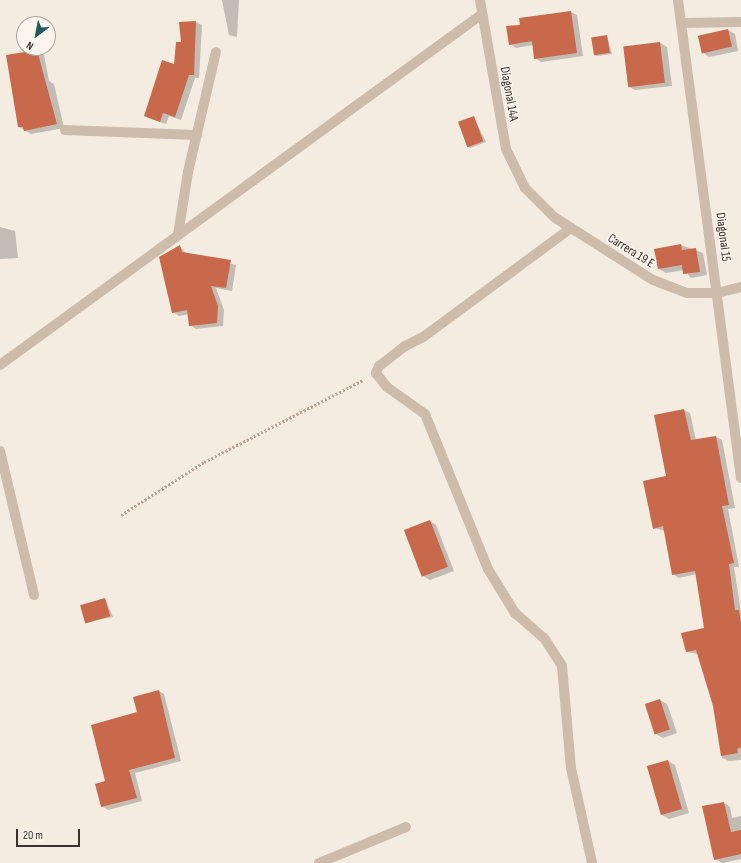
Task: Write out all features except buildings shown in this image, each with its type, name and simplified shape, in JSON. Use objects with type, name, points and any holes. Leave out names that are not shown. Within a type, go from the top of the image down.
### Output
[{"type":"street","name":"Diagonal 14A","points":[[480,0],[506,149],[525,188]]},
{"type":"street","name":"Diagonal 15","points":[[678,0],[741,478]]},
{"type":"street","points":[[0,364],[482,14]]},
{"type":"street","points":[[682,23],[741,22]]},
{"type":"street","points":[[178,235],[197,135],[216,52]]},
{"type":"street","points":[[65,130],[197,135]]},
{"type":"street","name":"Carrera 19 E","points":[[525,188],[554,217],[653,280],[687,293],[717,293],[741,287]]},
{"type":"street","points":[[571,228],[423,337],[405,346],[379,366],[376,373],[387,387],[425,414],[488,569],[515,613],[544,638],[562,666],[571,768],[592,863]]},
{"type":"street","points":[[0,451],[34,595]]},
{"type":"street","points":[[319,863],[406,827]]},
{"type":"path","points":[[121,514],[204,462],[376,373]]}]
